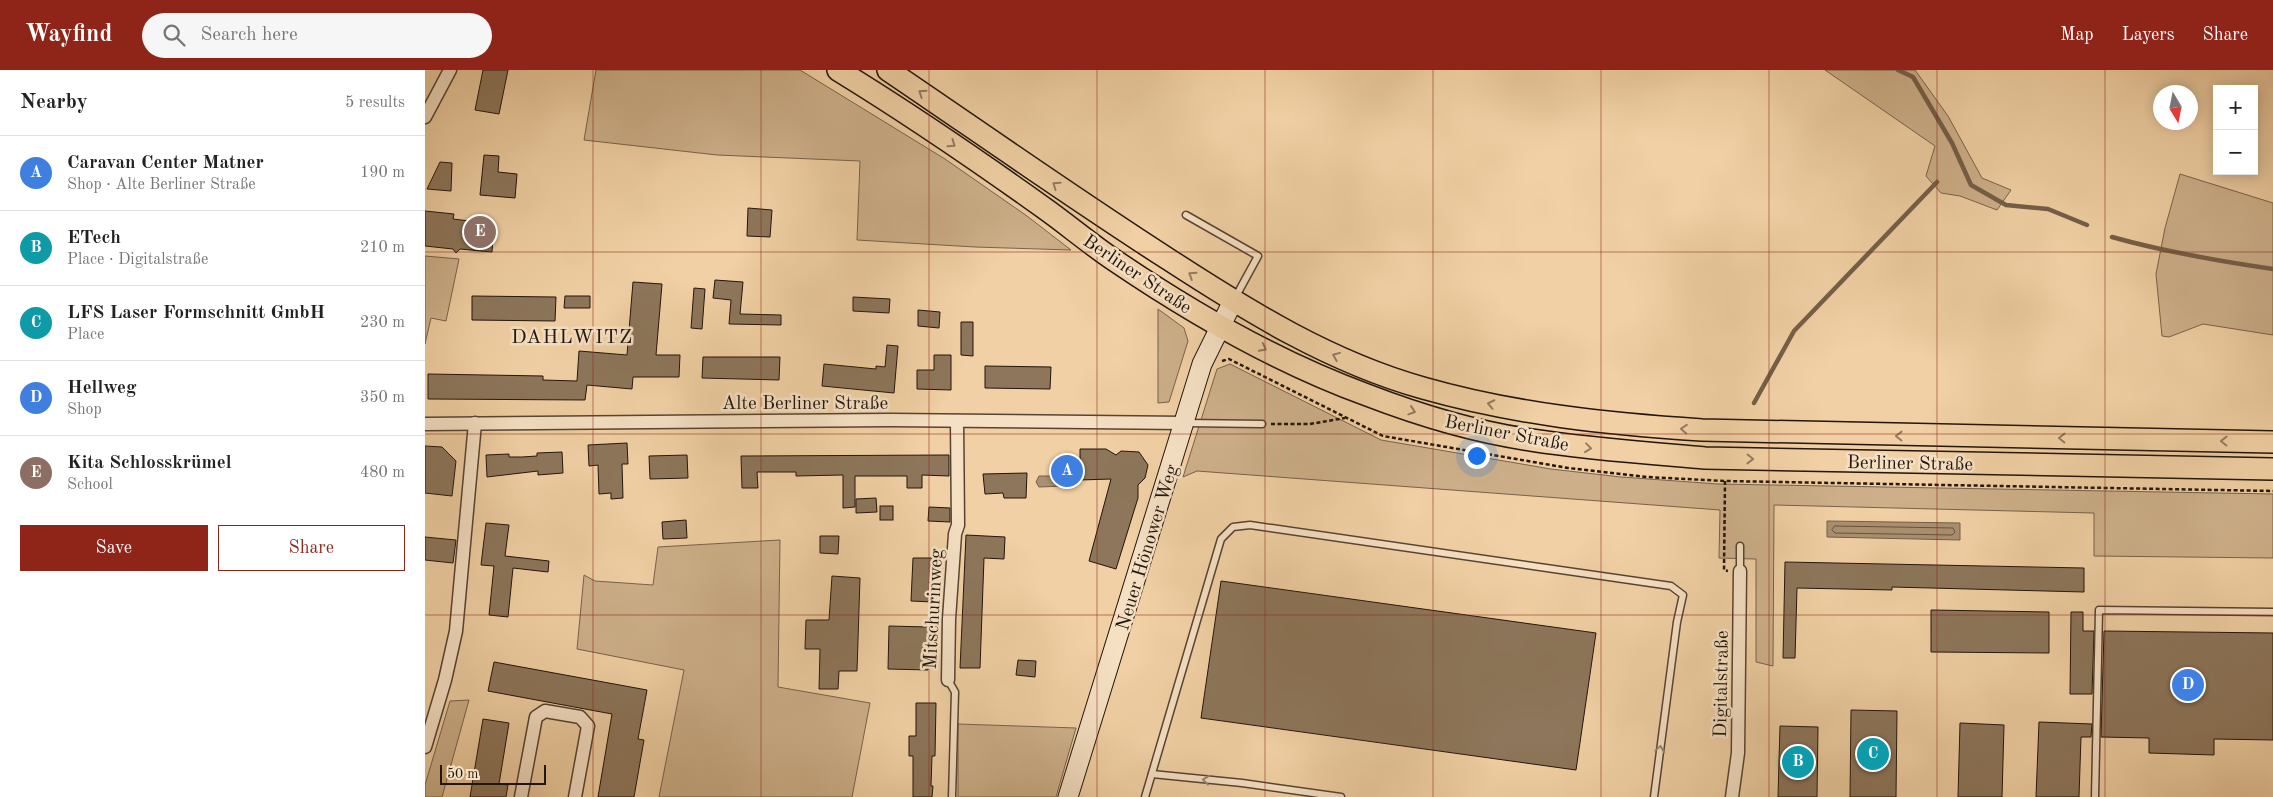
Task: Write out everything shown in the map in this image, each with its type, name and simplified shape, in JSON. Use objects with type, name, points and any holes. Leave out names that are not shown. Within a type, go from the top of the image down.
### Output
[{"type":"main road","name":"Berliner Straße","points":[[838,70],[969,156],[1046,209],[1112,259],[1182,305],[1316,374],[1365,395],[1466,426],[1529,440],[1612,451],[1705,458],[2273,469]]},
{"type":"main road","name":"Berliner Straße","points":[[888,70],[1107,220],[1268,322],[1326,352],[1422,388],[1539,414],[1612,424],[1702,430],[1813,434],[2273,442]]},
{"type":"main road","name":"Neuer Hönower Weg","points":[[1067,797],[1205,356],[1233,301]]},
{"type":"street","points":[[425,117],[450,70]]},
{"type":"street","name":"Alte Berliner Straße","points":[[425,424],[957,421],[1185,423]]},
{"type":"street","name":"Mitschurinweg","points":[[948,680],[949,619],[955,534],[958,526],[957,421]]},
{"type":"street","points":[[425,744],[445,680],[456,631],[475,423]]},
{"type":"street","name":"Digitalstraße","points":[[1732,797],[1737,753],[1740,572]]},
{"type":"street","points":[[521,797],[536,717],[545,711],[580,717],[588,726],[575,797]]},
{"type":"lane","points":[[1186,215],[1258,256],[1233,301]]},
{"type":"lane","points":[[1185,423],[1262,424]]},
{"type":"lane","points":[[1145,797],[1221,539],[1233,527],[1250,525],[1671,586],[1683,594],[1677,622],[1654,797]]},
{"type":"lane","points":[[1740,546],[1740,572]]},
{"type":"lane","points":[[2095,797],[2099,610],[2273,612]]},
{"type":"lane","name":"Mitschurinweg","points":[[948,680],[955,692],[952,797]]},
{"type":"lane","points":[[1152,774],[1242,783],[1341,797]]},
{"type":"path","points":[[1205,356],[1220,362],[1229,359],[1383,436],[1568,468],[1639,476],[1725,481],[2273,492]]},
{"type":"path","points":[[1262,424],[1311,424],[1347,418]]},
{"type":"path","points":[[1725,481],[1724,570],[1740,572]]},
{"type":"shaded area","points":[[596,70],[800,70],[945,159],[1027,216],[1071,250],[857,240],[860,161],[717,155],[584,140]]},
{"type":"shaded area","points":[[1825,70],[1915,70],[1948,116],[1982,178],[2011,190],[1997,210],[1960,196],[1941,193],[1926,176],[1935,146]]},
{"type":"shaded area","points":[[2180,174],[2273,203],[2273,335],[2203,324],[2169,337],[2162,336],[2156,274],[2165,228]]},
{"type":"shaded area","points":[[425,256],[459,259],[446,321],[431,318],[425,344]]},
{"type":"shaded area","points":[[1158,309],[1184,328],[1188,341],[1169,402],[1158,403]]},
{"type":"shaded area","points":[[1230,364],[1381,440],[1551,469],[1621,477],[1718,484],[2273,494],[2273,558],[2094,556],[2094,513],[1774,505],[1773,666],[1756,662],[1756,559],[1719,558],[1720,510],[1197,471],[1183,477],[1217,369]]},
{"type":"shaded area","points":[[780,540],[778,687],[870,703],[852,797],[659,797],[684,670],[577,649],[584,575],[595,581],[653,585],[658,547]]},
{"type":"shaded area","points":[[469,700],[442,797],[425,797],[425,785],[450,701]]},
{"type":"shaded area","points":[[958,724],[1076,728],[1056,797],[958,797]]},
{"type":"water","points":[[1039,476],[1063,476],[1064,486],[1039,487],[1036,482]]},
{"type":"water","points":[[1827,521],[1960,523],[1960,540],[1827,537]]},
{"type":"building","points":[[483,70],[508,70],[499,114],[475,110]]},
{"type":"building","points":[[484,155],[499,156],[498,172],[517,174],[515,198],[480,195]]},
{"type":"building","points":[[440,162],[452,163],[451,191],[427,189]]},
{"type":"building","points":[[748,208],[772,210],[770,237],[747,236]]},
{"type":"building","points":[[425,211],[454,214],[453,219],[478,222],[484,228],[486,238],[493,238],[492,252],[460,249],[456,253],[453,249],[425,246]]},
{"type":"building","points":[[715,280],[743,282],[740,314],[781,315],[781,325],[729,324],[731,300],[713,298]]},
{"type":"building","points":[[633,282],[662,284],[656,355],[680,355],[679,377],[633,377],[632,389],[587,385],[585,400],[428,399],[428,374],[543,376],[543,380],[577,381],[579,351],[627,355]]},
{"type":"building","points":[[694,288],[705,289],[702,329],[691,328]]},
{"type":"building","points":[[472,296],[556,297],[555,321],[472,320]]},
{"type":"building","points":[[565,296],[590,296],[590,308],[564,308]]},
{"type":"building","points":[[853,297],[890,299],[889,313],[853,311]]},
{"type":"building","points":[[918,310],[940,312],[939,328],[918,326]]},
{"type":"building","points":[[961,322],[973,322],[973,356],[961,355]]},
{"type":"building","points":[[887,345],[898,346],[894,393],[822,386],[824,364],[876,369],[876,366],[885,367]]},
{"type":"building","points":[[934,355],[951,355],[951,390],[917,389],[917,370],[934,370]]},
{"type":"building","points":[[703,357],[780,357],[779,380],[702,378]]},
{"type":"building","points":[[985,366],[1051,367],[1050,389],[985,388]]},
{"type":"building","points":[[627,443],[628,464],[622,464],[623,498],[611,499],[611,493],[599,494],[598,465],[589,466],[588,445]]},
{"type":"building","points":[[425,446],[442,447],[456,461],[452,496],[425,493]]},
{"type":"building","points":[[1080,449],[1106,449],[1116,455],[1121,451],[1139,452],[1148,465],[1145,478],[1138,485],[1138,498],[1116,569],[1089,561],[1111,479],[1080,480]]},
{"type":"building","points":[[562,452],[563,473],[538,475],[538,471],[487,477],[486,455],[509,454],[509,457],[522,457],[537,456],[537,453]]},
{"type":"building","points":[[687,455],[688,478],[650,479],[649,456]]},
{"type":"building","points":[[949,455],[949,476],[922,475],[922,488],[907,488],[907,476],[855,476],[855,507],[843,508],[843,475],[796,476],[796,472],[757,472],[758,488],[742,488],[741,456]]},
{"type":"building","points":[[1027,473],[1026,498],[1004,498],[1003,493],[985,494],[983,474]]},
{"type":"building","points":[[876,498],[877,512],[856,513],[856,499]]},
{"type":"building","points":[[880,506],[893,506],[893,520],[880,520]]},
{"type":"building","points":[[929,507],[950,508],[950,522],[928,521]]},
{"type":"building","points":[[686,520],[687,538],[663,539],[662,522]]},
{"type":"building","points":[[486,523],[509,525],[505,556],[549,561],[548,572],[513,568],[508,617],[489,615],[494,566],[481,565]]},
{"type":"building","points":[[966,535],[1005,537],[1004,559],[984,558],[980,668],[960,668]]},
{"type":"building","points":[[820,536],[839,536],[838,554],[820,553]]},
{"type":"building","points":[[425,537],[456,540],[453,563],[425,560]]},
{"type":"building","points":[[913,558],[934,558],[933,602],[911,601]]},
{"type":"building","points":[[1785,562],[2084,568],[2084,592],[1892,587],[1892,590],[1797,588],[1795,658],[1783,658]]},
{"type":"building","points":[[832,576],[860,578],[857,671],[839,671],[838,689],[819,689],[820,649],[805,649],[806,620],[829,620]]},
{"type":"building","points":[[1221,581],[1596,633],[1576,770],[1201,718]]},
{"type":"building","points":[[1931,610],[2049,612],[2049,653],[1931,652]]},
{"type":"building","points":[[2071,612],[2083,612],[2083,631],[2094,631],[2092,694],[2070,694]]},
{"type":"building","points":[[889,626],[929,627],[928,670],[888,669]]},
{"type":"building","points":[[2104,631],[2273,633],[2273,740],[2214,739],[2214,755],[2149,753],[2149,738],[2101,737]]},
{"type":"building","points":[[1018,660],[1036,661],[1035,677],[1016,675]]},
{"type":"building","points":[[494,662],[647,690],[638,739],[644,740],[634,797],[598,797],[612,714],[488,691]]},
{"type":"building","points":[[916,703],[936,703],[935,756],[932,756],[932,797],[913,797],[913,756],[909,756],[909,736],[916,736]]},
{"type":"building","points":[[1851,710],[1897,711],[1896,797],[1850,797]]},
{"type":"building","points":[[483,719],[509,723],[499,784],[508,785],[506,797],[470,797]]},
{"type":"building","points":[[2039,722],[2092,724],[2091,737],[2081,737],[2079,797],[2036,797]]},
{"type":"building","points":[[1960,723],[2004,725],[2002,797],[1958,797]]},
{"type":"building","points":[[1780,726],[1818,727],[1817,797],[1778,797]]},
{"type":"waterway","points":[[1898,70],[1913,77],[1952,143],[1971,185],[2006,205],[2048,209],[2087,225]]},
{"type":"waterway","points":[[1754,403],[1794,331],[1937,182]]},
{"type":"waterway","points":[[2112,237],[2192,256],[2273,269]]},
{"type":"place","name":"Kita Schlosskrümel","points":[[480,232]]},
{"type":"place","name":"Caravan Center Matner","points":[[1067,471]]},
{"type":"place","name":"Hellweg","points":[[2188,685]]},
{"type":"place","name":"LFS Laser Formschnitt GmbH","points":[[1873,754]]},
{"type":"place","name":"ETech","points":[[1798,762]]},
{"type":"district","name":"DAHLWITZ","points":[[572,336]]}]
